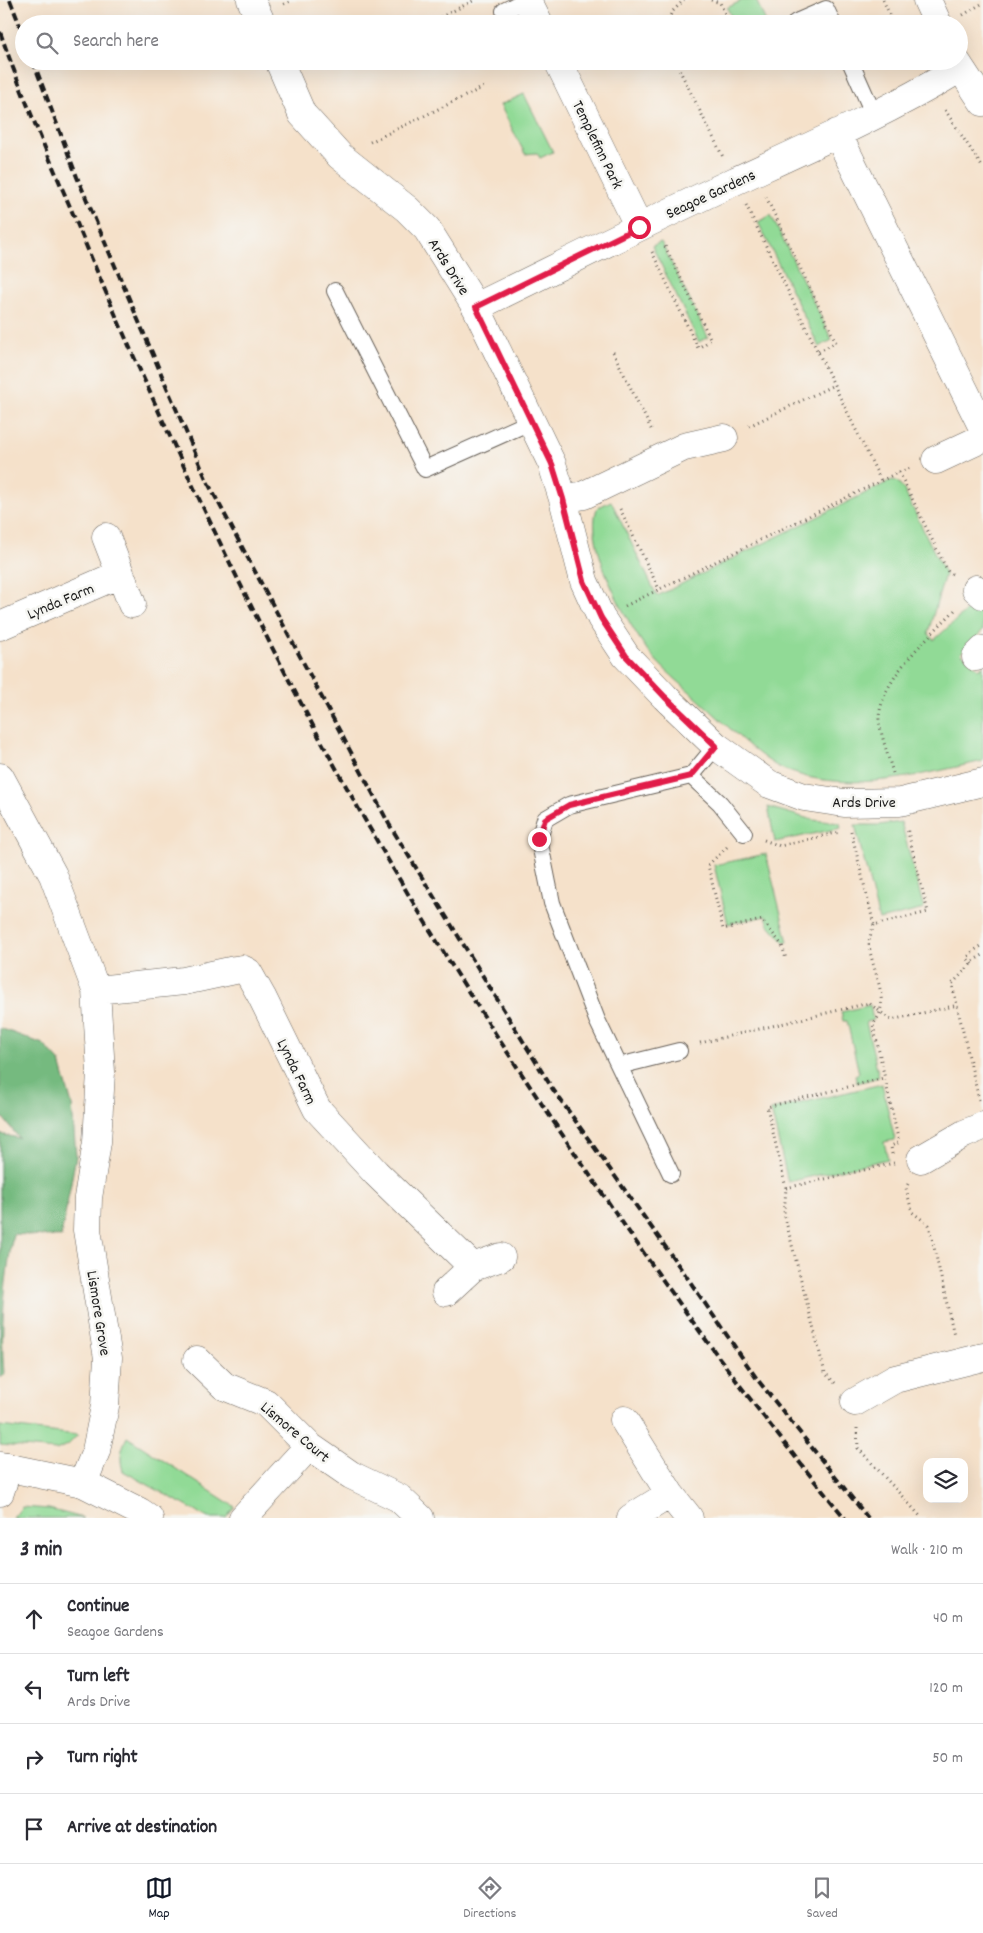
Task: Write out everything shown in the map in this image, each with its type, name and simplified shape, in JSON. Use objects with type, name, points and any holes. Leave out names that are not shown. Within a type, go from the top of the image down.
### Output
[{"type":"street","points":[[252,0],[258,15]]},
{"type":"street","points":[[927,0],[934,15]]},
{"type":"street","points":[[519,4],[530,15]]},
{"type":"street","name":"Ards Drive","points":[[283,70],[302,114],[340,156],[407,209],[427,229],[476,307],[530,422],[552,464],[584,581],[601,618],[626,656],[665,697],[716,746],[769,784],[804,797],[844,804],[900,802],[983,782]]},
{"type":"street","name":"Templefinn Park","points":[[563,70],[646,224]]},
{"type":"street","name":"Seagoe Gardens","points":[[476,307],[838,133],[931,86],[951,70]]},
{"type":"street","points":[[961,70],[983,102]]},
{"type":"street","points":[[838,133],[983,428]]},
{"type":"street","points":[[563,499],[584,496],[684,447],[724,438]]},
{"type":"street","points":[[936,460],[983,438]]},
{"type":"street","points":[[106,537],[132,604]]},
{"type":"street","name":"Lynda Farm","points":[[0,626],[120,574]]},
{"type":"street","points":[[0,777],[53,875],[96,990]]},
{"type":"street","name":"Lynda Farm","points":[[96,990],[184,981],[242,969],[248,972],[317,1109],[376,1174],[473,1267]]},
{"type":"street","name":"Lismore Grove","points":[[83,1483],[96,1450],[106,1406],[108,1358],[86,1230],[88,1198],[97,1142],[101,1072],[96,990]]},
{"type":"street","points":[[921,1159],[964,1134],[982,1117]]},
{"type":"street","points":[[446,1292],[473,1267],[501,1257]]},
{"type":"street","name":"Lismore Court","points":[[197,1360],[224,1386],[266,1403],[309,1446],[351,1475],[398,1498],[420,1518]]},
{"type":"street","points":[[855,1402],[895,1379],[971,1360]]},
{"type":"street","points":[[624,1420],[670,1494],[689,1518]]},
{"type":"street","points":[[243,1518],[309,1446]]},
{"type":"street","points":[[3,1475],[83,1483],[149,1518]]},
{"type":"street","points":[[631,1518],[670,1494]]},
{"type":"lane","points":[[811,15],[826,8],[829,15]]},
{"type":"lane","points":[[854,70],[874,115]]},
{"type":"lane","points":[[335,291],[425,469],[530,422]]},
{"type":"lane","points":[[671,1174],[597,1020],[552,903],[539,839],[545,819],[569,805],[691,776],[716,746]]},
{"type":"lane","points":[[691,776],[720,803],[744,832]]},
{"type":"lane","points":[[619,1066],[679,1051]]},
{"type":"path","points":[[445,15],[475,0]]},
{"type":"path","points":[[670,15],[684,0]]},
{"type":"path","points":[[711,0],[720,3],[726,15]]},
{"type":"path","points":[[883,0],[890,15]]},
{"type":"path","points":[[680,70],[745,177],[836,342],[818,352]]},
{"type":"path","points":[[931,86],[960,135],[983,168]]},
{"type":"path","points":[[340,156],[484,87]]},
{"type":"path","points":[[745,177],[818,352],[881,481]]},
{"type":"path","points":[[646,224],[711,340],[698,348],[646,224]]},
{"type":"path","points":[[613,352],[665,456]]},
{"type":"path","points":[[724,438],[834,385]]},
{"type":"path","points":[[601,618],[899,472],[948,572],[979,592],[914,652],[887,688],[879,718],[928,912],[874,925]]},
{"type":"path","points":[[608,484],[659,589]]},
{"type":"path","points":[[786,959],[782,945],[762,920],[724,929],[708,865],[744,832],[780,846],[851,830],[874,925],[869,943],[881,998],[881,1012],[873,1024],[899,1143]]},
{"type":"path","points":[[972,964],[966,958],[983,945]]},
{"type":"path","points":[[982,1117],[952,984],[983,955]]},
{"type":"path","points":[[679,1051],[706,1041],[869,1003],[891,1020],[958,1005]]},
{"type":"path","points":[[884,1078],[767,1107],[786,1188],[784,1214],[825,1373],[855,1402],[858,1448],[922,1518]]},
{"type":"path","points":[[921,1159],[906,1188],[912,1212],[929,1225],[971,1360]]},
{"type":"path","points":[[786,1188],[894,1162]]},
{"type":"green space","points":[[743,0],[756,0],[763,15],[730,15],[727,8]]},
{"type":"green space","points":[[524,94],[553,152],[540,158],[537,153],[525,154],[500,105]]},
{"type":"green space","points":[[771,215],[832,340],[819,347],[758,222]]},
{"type":"green space","points":[[661,242],[708,337],[699,342],[652,246]]},
{"type":"green space","points":[[892,480],[897,481],[903,488],[945,574],[928,633],[934,640],[976,602],[983,609],[983,630],[961,653],[979,669],[983,665],[983,761],[895,779],[873,781],[829,781],[790,772],[775,765],[746,743],[666,671],[648,651],[629,621],[609,582],[596,542],[595,524],[597,508],[611,501],[657,596]]},
{"type":"green space","points":[[768,807],[813,820],[840,823],[841,828],[775,842]]},
{"type":"green space","points":[[901,822],[924,909],[879,920],[855,825],[879,825]]},
{"type":"green space","points":[[766,854],[788,942],[784,942],[769,925],[766,916],[728,924],[714,865]]},
{"type":"green space","points":[[870,1005],[873,1020],[866,1022],[879,1077],[857,1083],[855,1075],[859,1073],[847,1021],[843,1021],[841,1012]]},
{"type":"green space","points":[[0,1028],[43,1044],[60,1062],[72,1105],[76,1156],[61,1237],[13,1234],[4,1304],[4,1374],[0,1378],[0,1134],[19,1138],[0,1114]]},
{"type":"green space","points":[[882,1084],[895,1140],[884,1142],[888,1159],[788,1182],[771,1110]]},
{"type":"green space","points":[[0,1426],[78,1435],[68,1445],[56,1450],[0,1445]]},
{"type":"green space","points":[[127,1437],[235,1507],[226,1518],[208,1518],[123,1471],[121,1454]]},
{"type":"green space","points":[[22,1507],[49,1509],[83,1518],[13,1518]]},
{"type":"railway","points":[[10,0],[16,15]]},
{"type":"railway","points":[[0,32],[16,77],[101,280],[183,465],[278,659],[346,787],[441,948],[555,1124],[690,1318],[750,1399],[845,1518]]},
{"type":"railway","points":[[36,70],[77,177],[207,481],[389,824],[552,1088],[757,1379],[868,1518]]},
{"type":"route","points":[[539,839],[545,819],[569,805],[691,776],[716,746],[626,656],[601,618],[584,581],[552,464],[530,422],[476,307],[639,227]]}]
